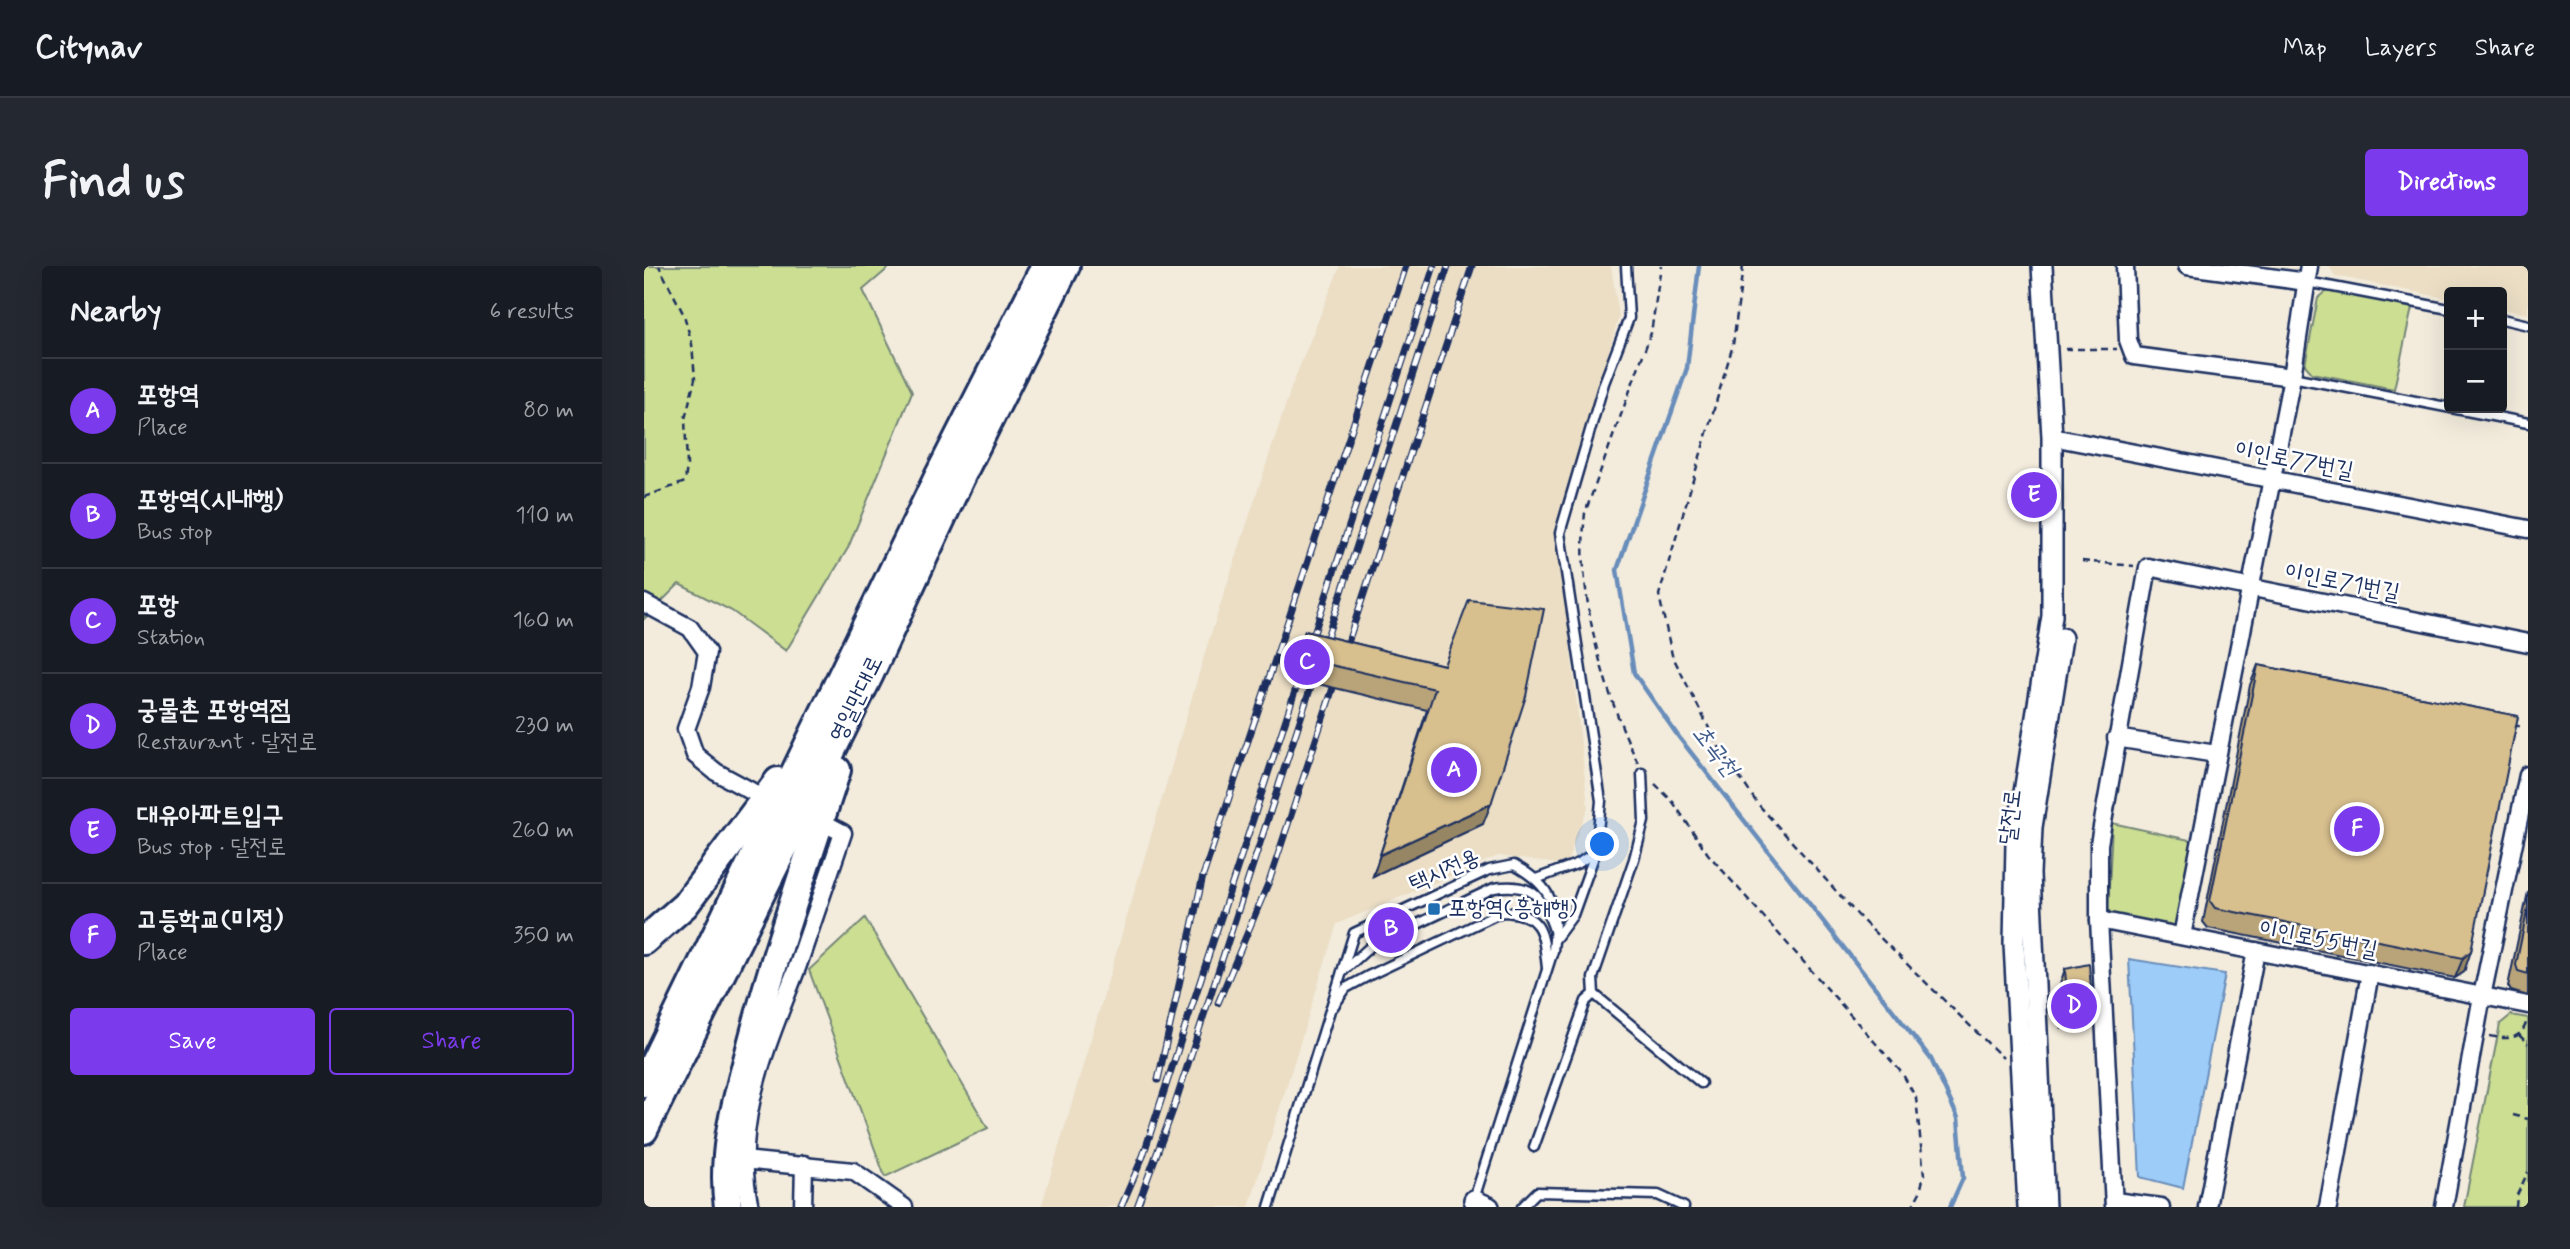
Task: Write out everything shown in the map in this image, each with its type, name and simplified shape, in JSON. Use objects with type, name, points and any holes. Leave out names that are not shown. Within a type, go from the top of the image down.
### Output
[{"type":"highway","name":"영일만대로","points":[[644,1083],[938,477],[1045,266]]},
{"type":"highway","name":"영일만대로","points":[[644,1130],[869,676],[960,479],[1066,266]]},
{"type":"highway","points":[[728,1207],[724,1178],[727,1138],[769,975],[869,676]]},
{"type":"highway","points":[[644,941],[685,905],[817,730]]},
{"type":"street","name":"달전로","points":[[2028,1207],[2024,1078],[2014,944],[2016,843],[2052,616],[2052,437],[2042,266]]},
{"type":"street","points":[[2125,266],[2128,340],[2134,356],[2292,377]]},
{"type":"street","points":[[2182,936],[2292,377],[2308,274],[2187,266]]},
{"type":"street","name":"달전로","points":[[2045,1207],[2030,874],[2032,827],[2064,622],[2062,459],[2052,437]]},
{"type":"street","name":"이인로77번길","points":[[2052,437],[2528,529]]},
{"type":"street","points":[[2148,567],[2099,844],[2099,920],[2114,1204],[2161,1207]]},
{"type":"street","name":"이인로71번길","points":[[2148,567],[2528,643]]},
{"type":"street","points":[[644,603],[690,628],[707,652],[701,687],[686,729],[695,755],[716,772],[751,791]]},
{"type":"street","points":[[2116,738],[2216,754]]},
{"type":"street","points":[[2444,1207],[2482,996],[2528,775]]},
{"type":"street","points":[[750,1207],[743,1160],[746,1117],[762,1061],[842,834],[826,824]]},
{"type":"street","name":"이인로55번길","points":[[2099,920],[2482,996],[2527,1012]]},
{"type":"street","points":[[2207,1207],[2256,951]]},
{"type":"street","points":[[2328,1207],[2370,973]]},
{"type":"street","points":[[743,1160],[853,1171],[904,1207]]},
{"type":"street","points":[[803,1207],[804,1164]]},
{"type":"lane","points":[[1555,937],[1573,915],[1596,851],[1601,801],[1560,533],[1604,383],[1629,318],[1626,266]]},
{"type":"lane","points":[[2308,274],[2444,308]]},
{"type":"lane","points":[[2507,320],[2528,324]]},
{"type":"lane","points":[[2292,377],[2528,423]]},
{"type":"lane","points":[[1642,772],[1644,821],[1634,859],[1593,978],[1594,994],[1701,1083]]},
{"type":"lane","points":[[1478,1205],[1555,937],[1557,919],[1552,900],[1536,879],[1579,863],[1596,851]]},
{"type":"lane","name":"택시전용","points":[[1269,1207],[1354,933],[1489,870],[1514,865],[1536,879]]},
{"type":"lane","points":[[1340,975],[1371,946],[1494,888],[1515,885],[1534,892],[1548,911],[1555,937]]},
{"type":"lane","points":[[1330,1012],[1346,988],[1502,912],[1523,913],[1535,920],[1543,936],[1547,971]]},
{"type":"lane","points":[[1534,1147],[1586,1001],[1594,994]]},
{"type":"lane","points":[[1522,1207],[1537,1192],[1658,1195],[1684,1207]]},
{"type":"path","points":[[644,497],[652,496],[664,487],[685,482],[685,419],[695,379],[692,344],[684,315],[659,266]]},
{"type":"path","points":[[1661,266],[1651,333],[1585,513],[1582,543],[1584,579],[1603,671],[1626,738],[1642,772],[1673,802],[1708,854],[1902,1073],[1916,1098],[1924,1175],[1920,1192],[1912,1207]]},
{"type":"path","points":[[1744,266],[1733,345],[1660,595],[1672,655],[1717,744],[1757,803],[1863,921],[2024,1078]]},
{"type":"path","points":[[2065,349],[2131,349]]},
{"type":"path","points":[[2081,562],[2148,567]]},
{"type":"path","points":[[2510,724],[2523,727]]},
{"type":"path","points":[[2498,1038],[2510,1039],[2519,1035],[2524,1030],[2527,1012]]},
{"type":"path","points":[[2519,1035],[2528,1044]]},
{"type":"path","points":[[2513,1115],[2528,1119]]},
{"type":"path","points":[[2516,1207],[2517,1195],[2528,1172]]},
{"type":"shaded area","points":[[1340,266],[1611,266],[1619,316],[1558,533],[1588,807],[1566,865],[1498,856],[1337,924],[1249,1207],[1041,1207],[1207,646],[1292,385]]},
{"type":"shaded area","points":[[2329,266],[2528,266],[2528,314],[2507,310],[2507,287],[2444,287],[2444,298],[2335,276]]},
{"type":"green space","points":[[644,266],[891,266],[863,290],[912,392],[848,548],[786,651],[732,611],[679,584],[644,619]]},
{"type":"green space","points":[[2329,290],[2412,308],[2394,389],[2312,373],[2305,365],[2318,298]]},
{"type":"green space","points":[[2112,823],[2194,841],[2179,924],[2170,930],[2113,919],[2108,909]]},
{"type":"green space","points":[[865,918],[988,1128],[885,1177],[809,970]]},
{"type":"green space","points":[[2511,1015],[2528,1018],[2528,1207],[2464,1207],[2500,1024]]},
{"type":"water","points":[[2129,959],[2225,974],[2183,1188],[2140,1177]]},
{"type":"building","points":[[1469,600],[1544,609],[1526,696],[1491,804],[1380,855],[1435,689],[1296,657],[1305,631],[1444,665]]},
{"type":"building","points":[[2258,665],[2518,716],[2471,951],[2463,958],[2215,908],[2210,901]]},
{"type":"building","points":[[2528,907],[2528,974],[2518,971],[2516,965]]},
{"type":"building","points":[[2089,964],[2093,1012],[2068,1012],[2065,969]]},
{"type":"waterway","name":"초곡천","points":[[1699,266],[1687,368],[1617,570],[1634,673],[1678,736],[1931,1059],[1958,1118],[1963,1178],[1950,1207]]},
{"type":"railway","points":[[1158,1080],[1203,876],[1406,266]]},
{"type":"railway","points":[[1121,1207],[1143,1156],[1434,266]]},
{"type":"railway","points":[[1137,1207],[1173,1110],[1448,266]]},
{"type":"railway","points":[[1218,1003],[1270,879],[1472,266]]},
{"type":"place","name":"대유아파트입구","points":[[2034,495]]},
{"type":"place","name":"포항","points":[[1307,662]]},
{"type":"place","name":"포항역","points":[[1454,770]]},
{"type":"place","name":"고등학교(미정)","points":[[2357,829]]},
{"type":"place","name":"포항역(흥해행)","points":[[1434,909]]},
{"type":"place","name":"포항역(시내행)","points":[[1391,930]]},
{"type":"place","name":"궁물촌 포항역점","points":[[2074,1006]]}]
